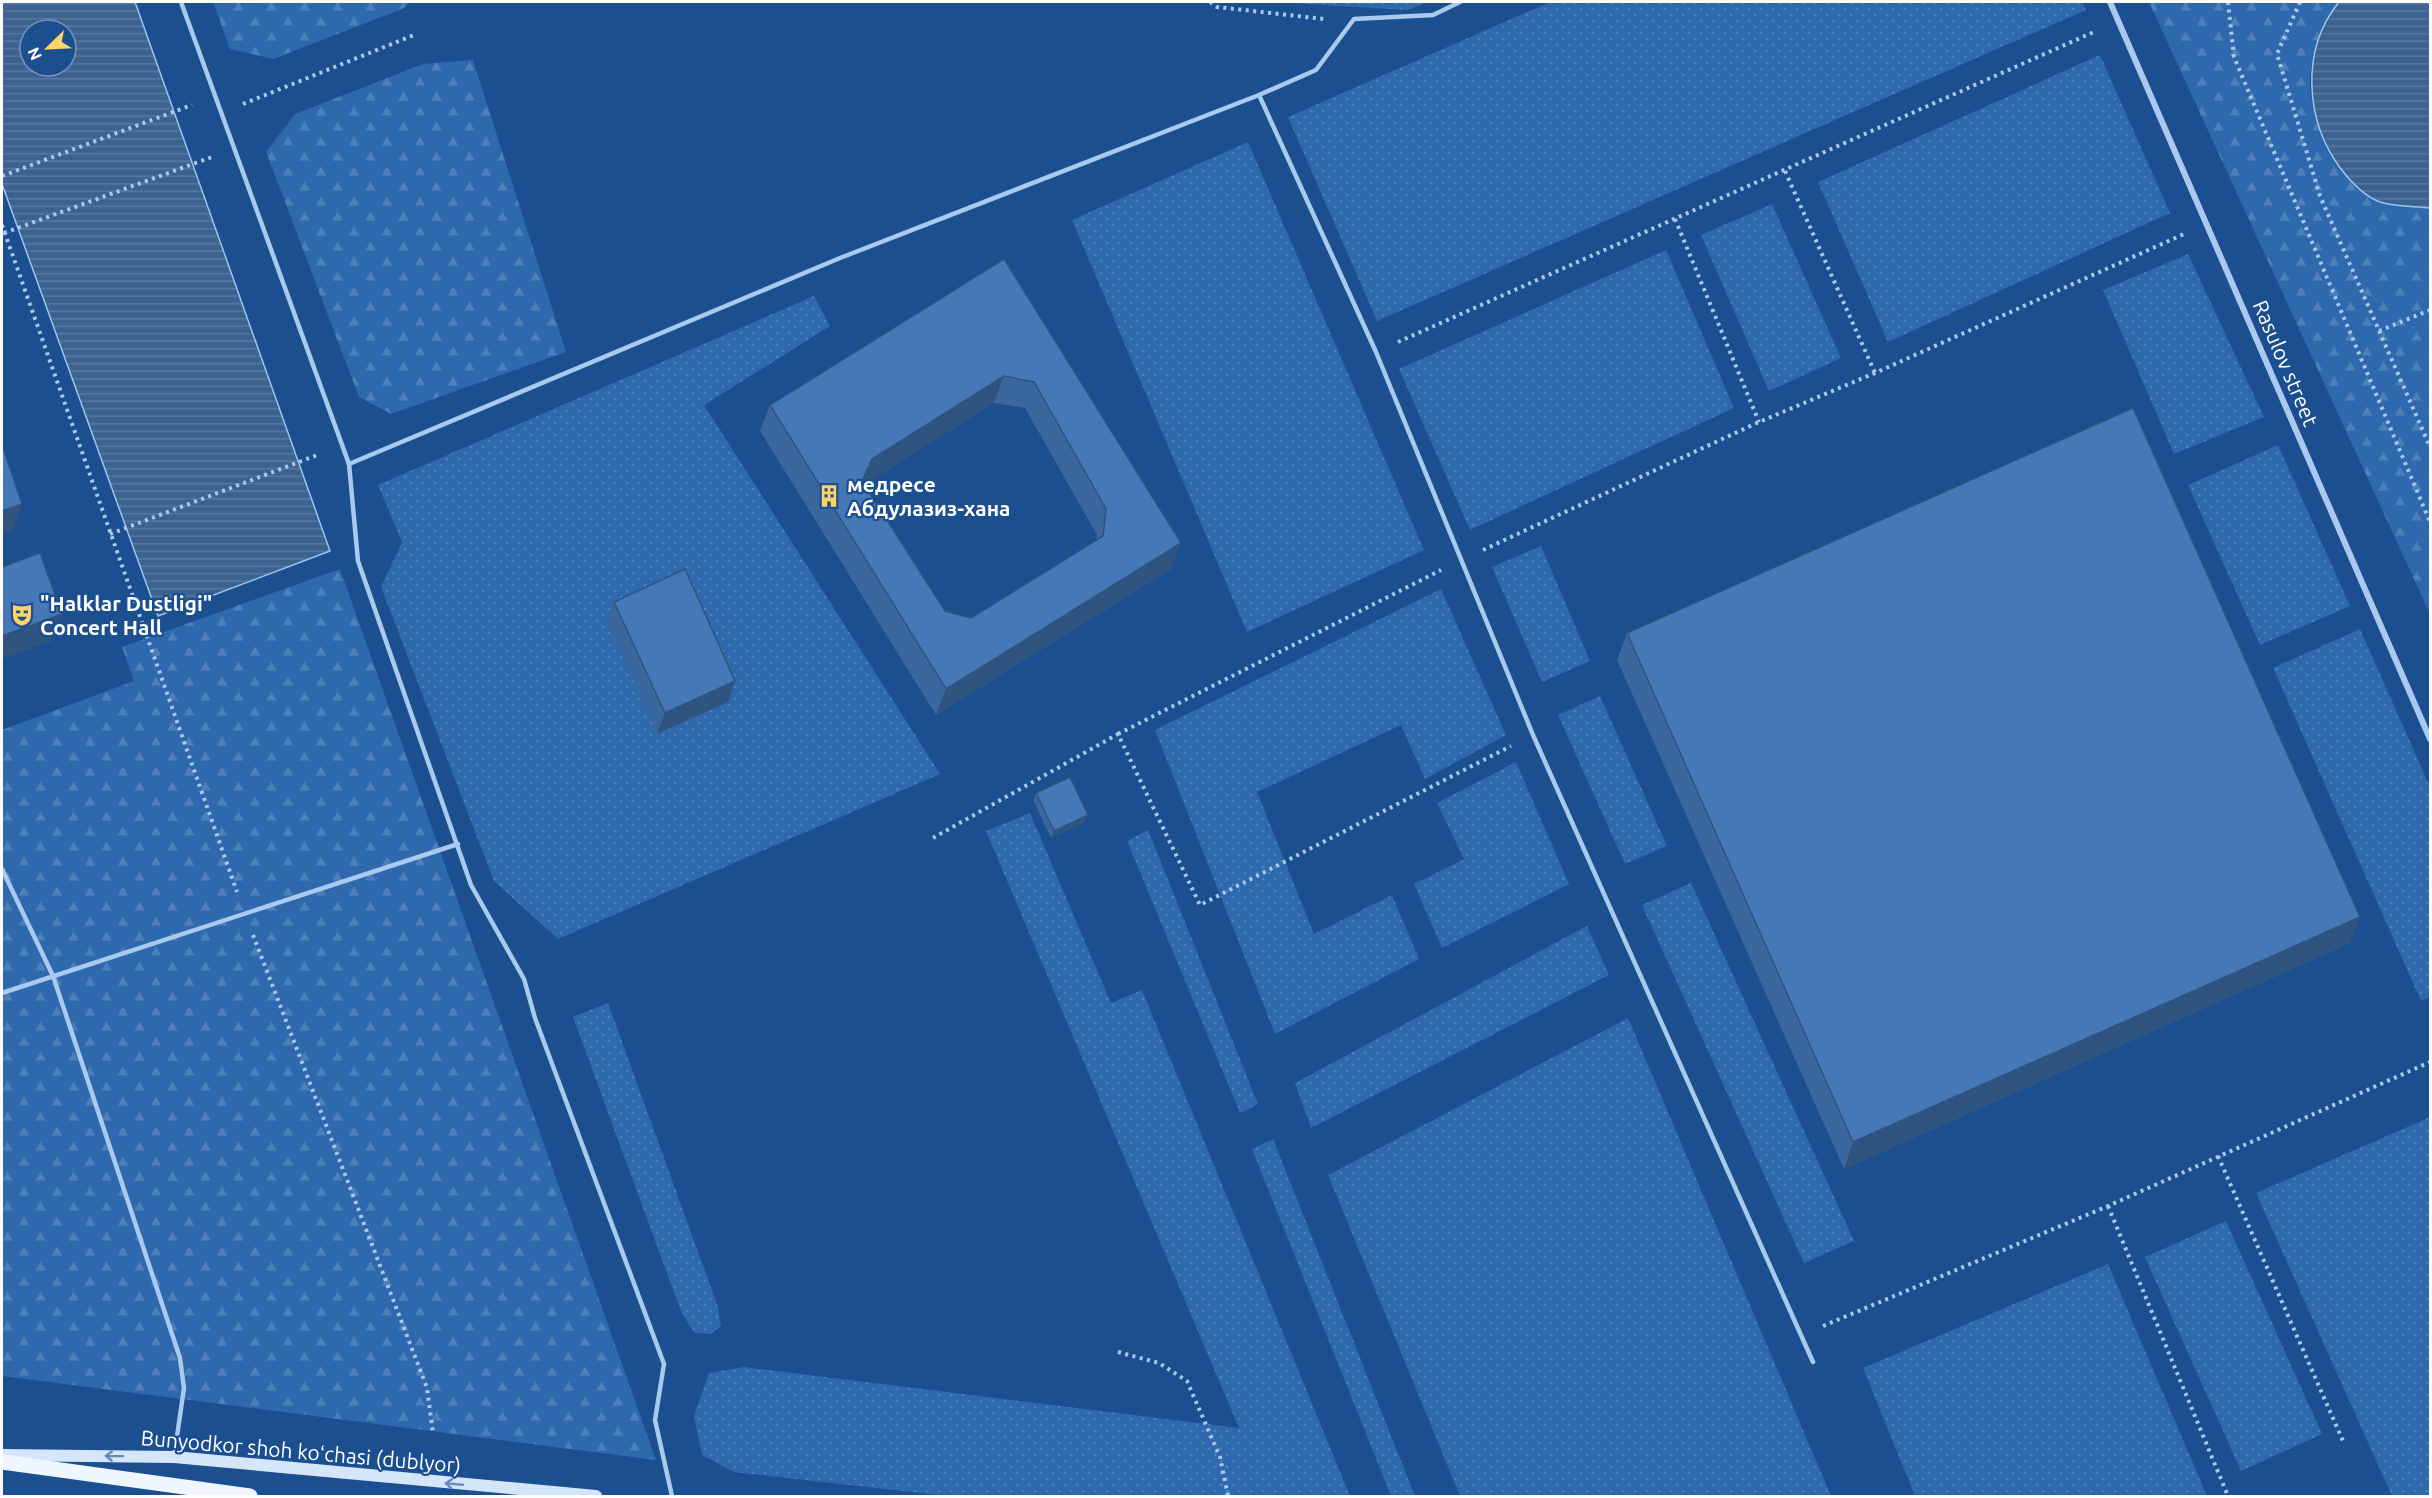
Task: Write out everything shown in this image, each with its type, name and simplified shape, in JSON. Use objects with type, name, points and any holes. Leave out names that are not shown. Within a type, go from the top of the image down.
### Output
[{"type":"main road","points":[[2,1462],[250,1497]]},
{"type":"street","name":"Rasulov street","points":[[2110,2],[2430,739]]},
{"type":"street","name":"Bunyodkor shoh koʻchasi (dublyor)","points":[[2,1455],[174,1457],[596,1497]]},
{"type":"lane","points":[[181,2],[349,464],[358,561],[471,885],[524,979],[535,1018],[664,1364],[655,1420],[672,1497]]},
{"type":"lane","points":[[349,464],[840,258],[1259,95],[1316,70],[1354,19],[1433,15],[1460,2]]},
{"type":"lane","points":[[1259,95],[1376,352],[1533,735],[1813,1362]]},
{"type":"lane","points":[[2,993],[458,844]]},
{"type":"lane","points":[[2,869],[53,976],[180,1358],[184,1388],[174,1457]]},
{"type":"path","points":[[1210,2],[1217,7],[1307,19],[1354,19]]},
{"type":"path","points":[[2228,2],[2234,57],[2430,522]]},
{"type":"path","points":[[2300,2],[2277,54],[2320,196],[2430,447]]},
{"type":"path","points":[[1376,352],[2118,21]]},
{"type":"path","points":[[220,113],[414,35]]},
{"type":"path","points":[[2,176],[214,96]]},
{"type":"path","points":[[4,233],[233,150]]},
{"type":"path","points":[[1785,171],[1875,373]]},
{"type":"path","points":[[1675,219],[1758,422]]},
{"type":"path","points":[[933,838],[1118,734],[1462,559],[1758,422],[1875,373],[2207,224]]},
{"type":"path","points":[[2,225],[244,914],[427,1388],[433,1433]]},
{"type":"path","points":[[2379,331],[2430,310]]},
{"type":"path","points":[[110,534],[342,445]]},
{"type":"path","points":[[1118,734],[1200,905],[1533,735]]},
{"type":"path","points":[[1801,1335],[2108,1206],[2430,1062]]},
{"type":"path","points":[[2218,1156],[2343,1441]]},
{"type":"path","points":[[2108,1206],[2228,1497]]},
{"type":"path","points":[[1118,1352],[1159,1363],[1187,1381],[1220,1457],[1228,1497]]},
{"type":"green space","points":[[213,2],[411,2],[402,9],[273,59],[230,49]]},
{"type":"green space","points":[[1272,2],[1427,2],[1408,10]]},
{"type":"green space","points":[[1550,2],[2082,2],[2086,10],[1377,321],[1288,117]]},
{"type":"green space","points":[[2149,2],[2339,2],[2326,22],[2316,46],[2310,85],[2314,105],[2379,202],[2430,208],[2430,614]]},
{"type":"green space","points":[[2100,55],[2170,213],[1888,342],[1818,182]]},
{"type":"green space","points":[[473,60],[566,352],[391,414],[359,397],[266,152],[295,114],[423,64]]},
{"type":"green space","points":[[1248,142],[1424,550],[1247,632],[1072,220]]},
{"type":"green space","points":[[1772,204],[1841,358],[1769,391],[1701,235]]},
{"type":"green space","points":[[1666,250],[1734,408],[1470,530],[1399,369]]},
{"type":"green space","points":[[2188,254],[2264,417],[2174,454],[2103,290]]},
{"type":"green space","points":[[814,296],[830,326],[704,405],[940,774],[558,939],[494,881],[381,587],[402,542],[378,485]]},
{"type":"green space","points":[[2278,445],[2350,606],[2260,645],[2188,485]]},
{"type":"green space","points":[[1541,546],[1590,661],[1542,682],[1492,567]]},
{"type":"green space","points":[[340,569],[656,1460],[2,1376],[2,730],[134,681],[122,647]]},
{"type":"green space","points":[[1441,589],[1506,735],[1425,779],[1401,725],[1257,792],[1314,934],[1392,895],[1419,959],[1275,1034],[1155,730]]},
{"type":"green space","points":[[2360,629],[2430,787],[2430,997],[2421,1001],[2273,668]]},
{"type":"green space","points":[[1600,696],[1667,846],[1625,864],[1558,715]]},
{"type":"green space","points":[[1516,762],[1569,884],[1442,948],[1414,884],[1464,859],[1437,803]]},
{"type":"green space","points":[[1030,813],[1111,1003],[1142,990],[1350,1496],[947,1496],[734,1472],[702,1455],[694,1416],[709,1373],[744,1367],[1239,1428],[986,831]]},
{"type":"green space","points":[[1148,830],[1258,1104],[1240,1113],[1127,841]]},
{"type":"green space","points":[[1691,883],[1854,1241],[1804,1263],[1642,905]]},
{"type":"green space","points":[[1587,926],[1609,975],[1311,1128],[1295,1083]]},
{"type":"green space","points":[[608,1003],[718,1307],[721,1326],[711,1334],[695,1333],[682,1314],[573,1017]]},
{"type":"green space","points":[[1628,1018],[1831,1496],[1460,1496],[1328,1175]]},
{"type":"green space","points":[[2430,1117],[2430,1496],[2392,1496],[2256,1193]]},
{"type":"green space","points":[[1273,1139],[1415,1496],[1391,1496],[1252,1149]]},
{"type":"green space","points":[[2226,1221],[2322,1434],[2241,1471],[2145,1257]]},
{"type":"green space","points":[[2108,1264],[2207,1496],[1915,1496],[1863,1368]]},
{"type":"shaded area","points":[[2,2],[135,2],[330,551],[158,616],[2,184]]},
{"type":"shaded area","points":[[2339,2],[2430,2],[2430,208],[2392,205],[2374,199],[2349,179],[2329,150],[2314,108],[2313,63],[2326,21]]},
{"type":"building","name":"медресе Абдулазиз-хана","points":[[1004,259],[1181,543],[946,689],[770,405]],"holes":[[[1004,376],[1034,382],[1106,509],[1103,536],[971,618],[945,611],[862,481],[872,459]]]},
{"type":"building","points":[[2133,408],[2360,917],[1853,1142],[1627,633]]},
{"type":"building","points":[[2,445],[22,504],[2,511]]},
{"type":"building","points":[[40,553],[62,614],[2,636],[2,567]]},
{"type":"building","points":[[685,569],[735,681],[665,713],[614,602]]},
{"type":"building","points":[[1070,777],[1088,815],[1054,831],[1036,793]]},
{"type":"place","name":"медресе Абдулазиз-хана","points":[[829,496]]},
{"type":"place","name":"\"Halklar Dustligi\" Concert Hall","points":[[22,615]]}]
